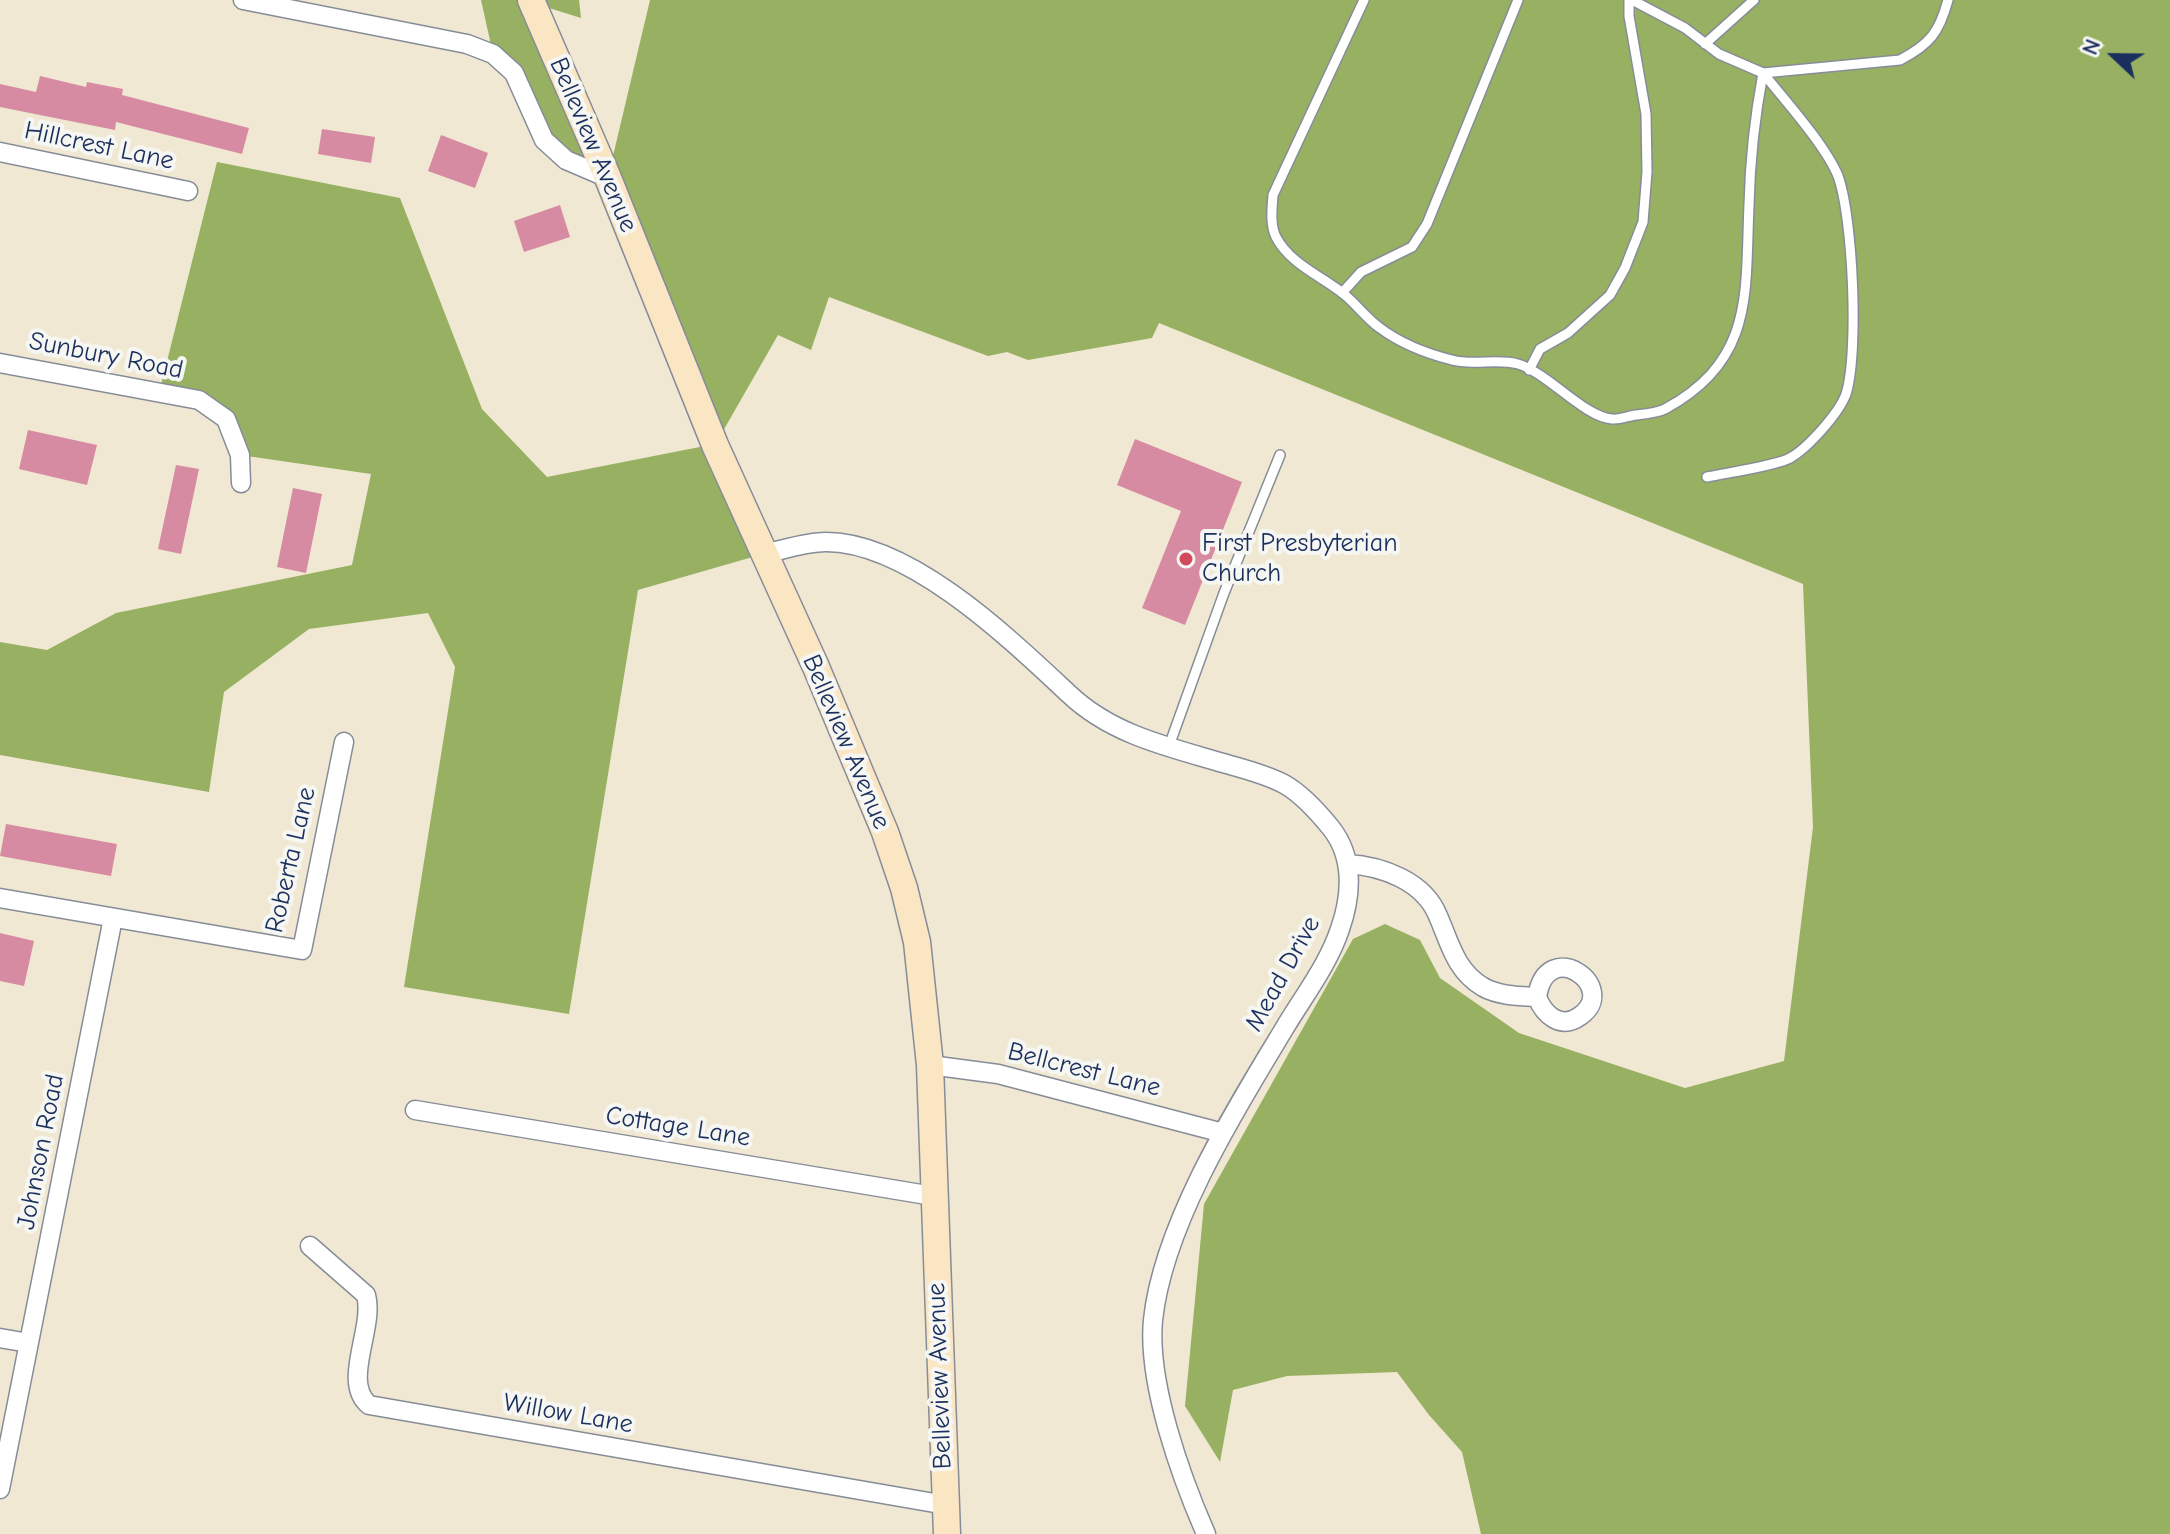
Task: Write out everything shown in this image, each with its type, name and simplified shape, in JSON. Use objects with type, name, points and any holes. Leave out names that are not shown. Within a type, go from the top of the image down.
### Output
[{"type":"street","points":[[243,0],[467,44],[493,54],[514,73],[544,140],[566,160],[608,178]]},
{"type":"street","name":"Belleview Avenue","points":[[531,0],[608,178],[715,445],[822,681],[885,832],[904,888],[917,942],[930,1065],[947,1534]]},
{"type":"street","name":"Hillcrest Lane","points":[[0,152],[188,191]]},
{"type":"street","name":"Sunbury Road","points":[[0,363],[199,400],[226,419],[240,455],[241,483]]},
{"type":"street","name":"Mead Drive","points":[[763,554],[824,542],[878,551],[904,562],[1013,640],[1085,709],[1110,725],[1286,785],[1305,800],[1345,847],[1346,905],[1340,929],[1329,955],[1201,1175],[1176,1236],[1158,1293],[1153,1323],[1160,1395],[1176,1451],[1206,1534]]},
{"type":"street","name":"Roberta Lane","points":[[113,918],[302,950],[344,742]]},
{"type":"street","points":[[1347,864],[1366,865],[1385,871],[1420,890],[1439,916],[1444,937],[1456,958],[1467,974],[1484,988],[1503,994],[1537,997]]},
{"type":"street","points":[[0,898],[113,918]]},
{"type":"street","name":"Johnson Road","points":[[0,1489],[113,918]]},
{"type":"street","name":"Bellcrest Lane","points":[[930,1065],[998,1074],[1223,1133]]},
{"type":"street","name":"Cottage Lane","points":[[415,1110],[933,1196]]},
{"type":"street","name":"Willow Lane","points":[[310,1246],[366,1295],[368,1316],[357,1380],[361,1399],[369,1405],[946,1505]]},
{"type":"street","points":[[0,1338],[29,1343]]},
{"type":"lane","points":[[1364,0],[1273,195],[1273,229],[1286,252],[1342,293],[1379,328],[1432,354],[1456,361],[1518,364],[1593,412],[1611,419],[1663,411],[1718,369],[1743,313],[1754,140],[1763,73]]},
{"type":"lane","points":[[1342,293],[1361,272],[1412,247],[1427,224],[1518,0]]},
{"type":"lane","points":[[1529,370],[1540,349],[1568,333],[1610,295],[1625,268],[1643,222],[1647,172],[1646,114],[1629,16],[1630,0],[1685,28],[1719,54],[1763,73],[1900,60],[1917,51],[1940,28],[1948,0]]},
{"type":"lane","points":[[1705,44],[1754,0]]},
{"type":"lane","points":[[1707,477],[1789,459],[1826,426],[1838,410],[1846,394],[1854,349],[1847,207],[1837,174],[1763,73]]},
{"type":"lane","points":[[1169,746],[1224,593],[1280,455]]},
{"type":"green space","points":[[481,0],[579,0],[581,18],[533,3],[608,177],[650,0],[2170,0],[2170,1534],[1481,1534],[1462,1452],[1397,1372],[1287,1376],[1233,1390],[1220,1462],[1185,1406],[1204,1204],[1353,939],[1385,924],[1420,940],[1440,978],[1519,1033],[1685,1088],[1784,1061],[1813,827],[1803,584],[1159,323],[1152,338],[1028,360],[1007,352],[988,356],[829,297],[811,350],[778,335],[715,445],[763,554],[638,590],[569,1014],[404,987],[455,667],[428,613],[309,629],[224,692],[209,792],[0,755],[0,642],[47,650],[116,613],[352,565],[371,474],[240,455],[226,418],[159,393],[217,162],[400,198],[482,409],[547,477],[715,444],[608,179],[566,160],[493,54]]},
{"type":"building","points":[[40,76],[86,87],[87,82],[123,89],[122,95],[249,128],[242,154],[116,122],[115,130],[0,107],[0,84],[36,92]]},
{"type":"building","points":[[322,129],[375,137],[371,163],[318,154]]},
{"type":"building","points":[[441,135],[488,153],[475,188],[428,171]]},
{"type":"building","points":[[560,205],[570,237],[524,252],[514,221]]},
{"type":"building","points":[[28,430],[97,445],[87,485],[19,469]]},
{"type":"building","name":"First Presbyterian Church","points":[[1135,439],[1242,482],[1185,625],[1142,608],[1181,511],[1117,485]]},
{"type":"building","points":[[176,465],[199,469],[181,554],[158,549]]},
{"type":"building","points":[[293,488],[322,494],[306,573],[277,567]]},
{"type":"building","points":[[6,824],[117,844],[111,876],[0,856]]},
{"type":"building","points":[[0,933],[34,941],[24,986],[0,981]]},
{"type":"place","name":"First Presbyterian Church","points":[[1186,559]]}]
